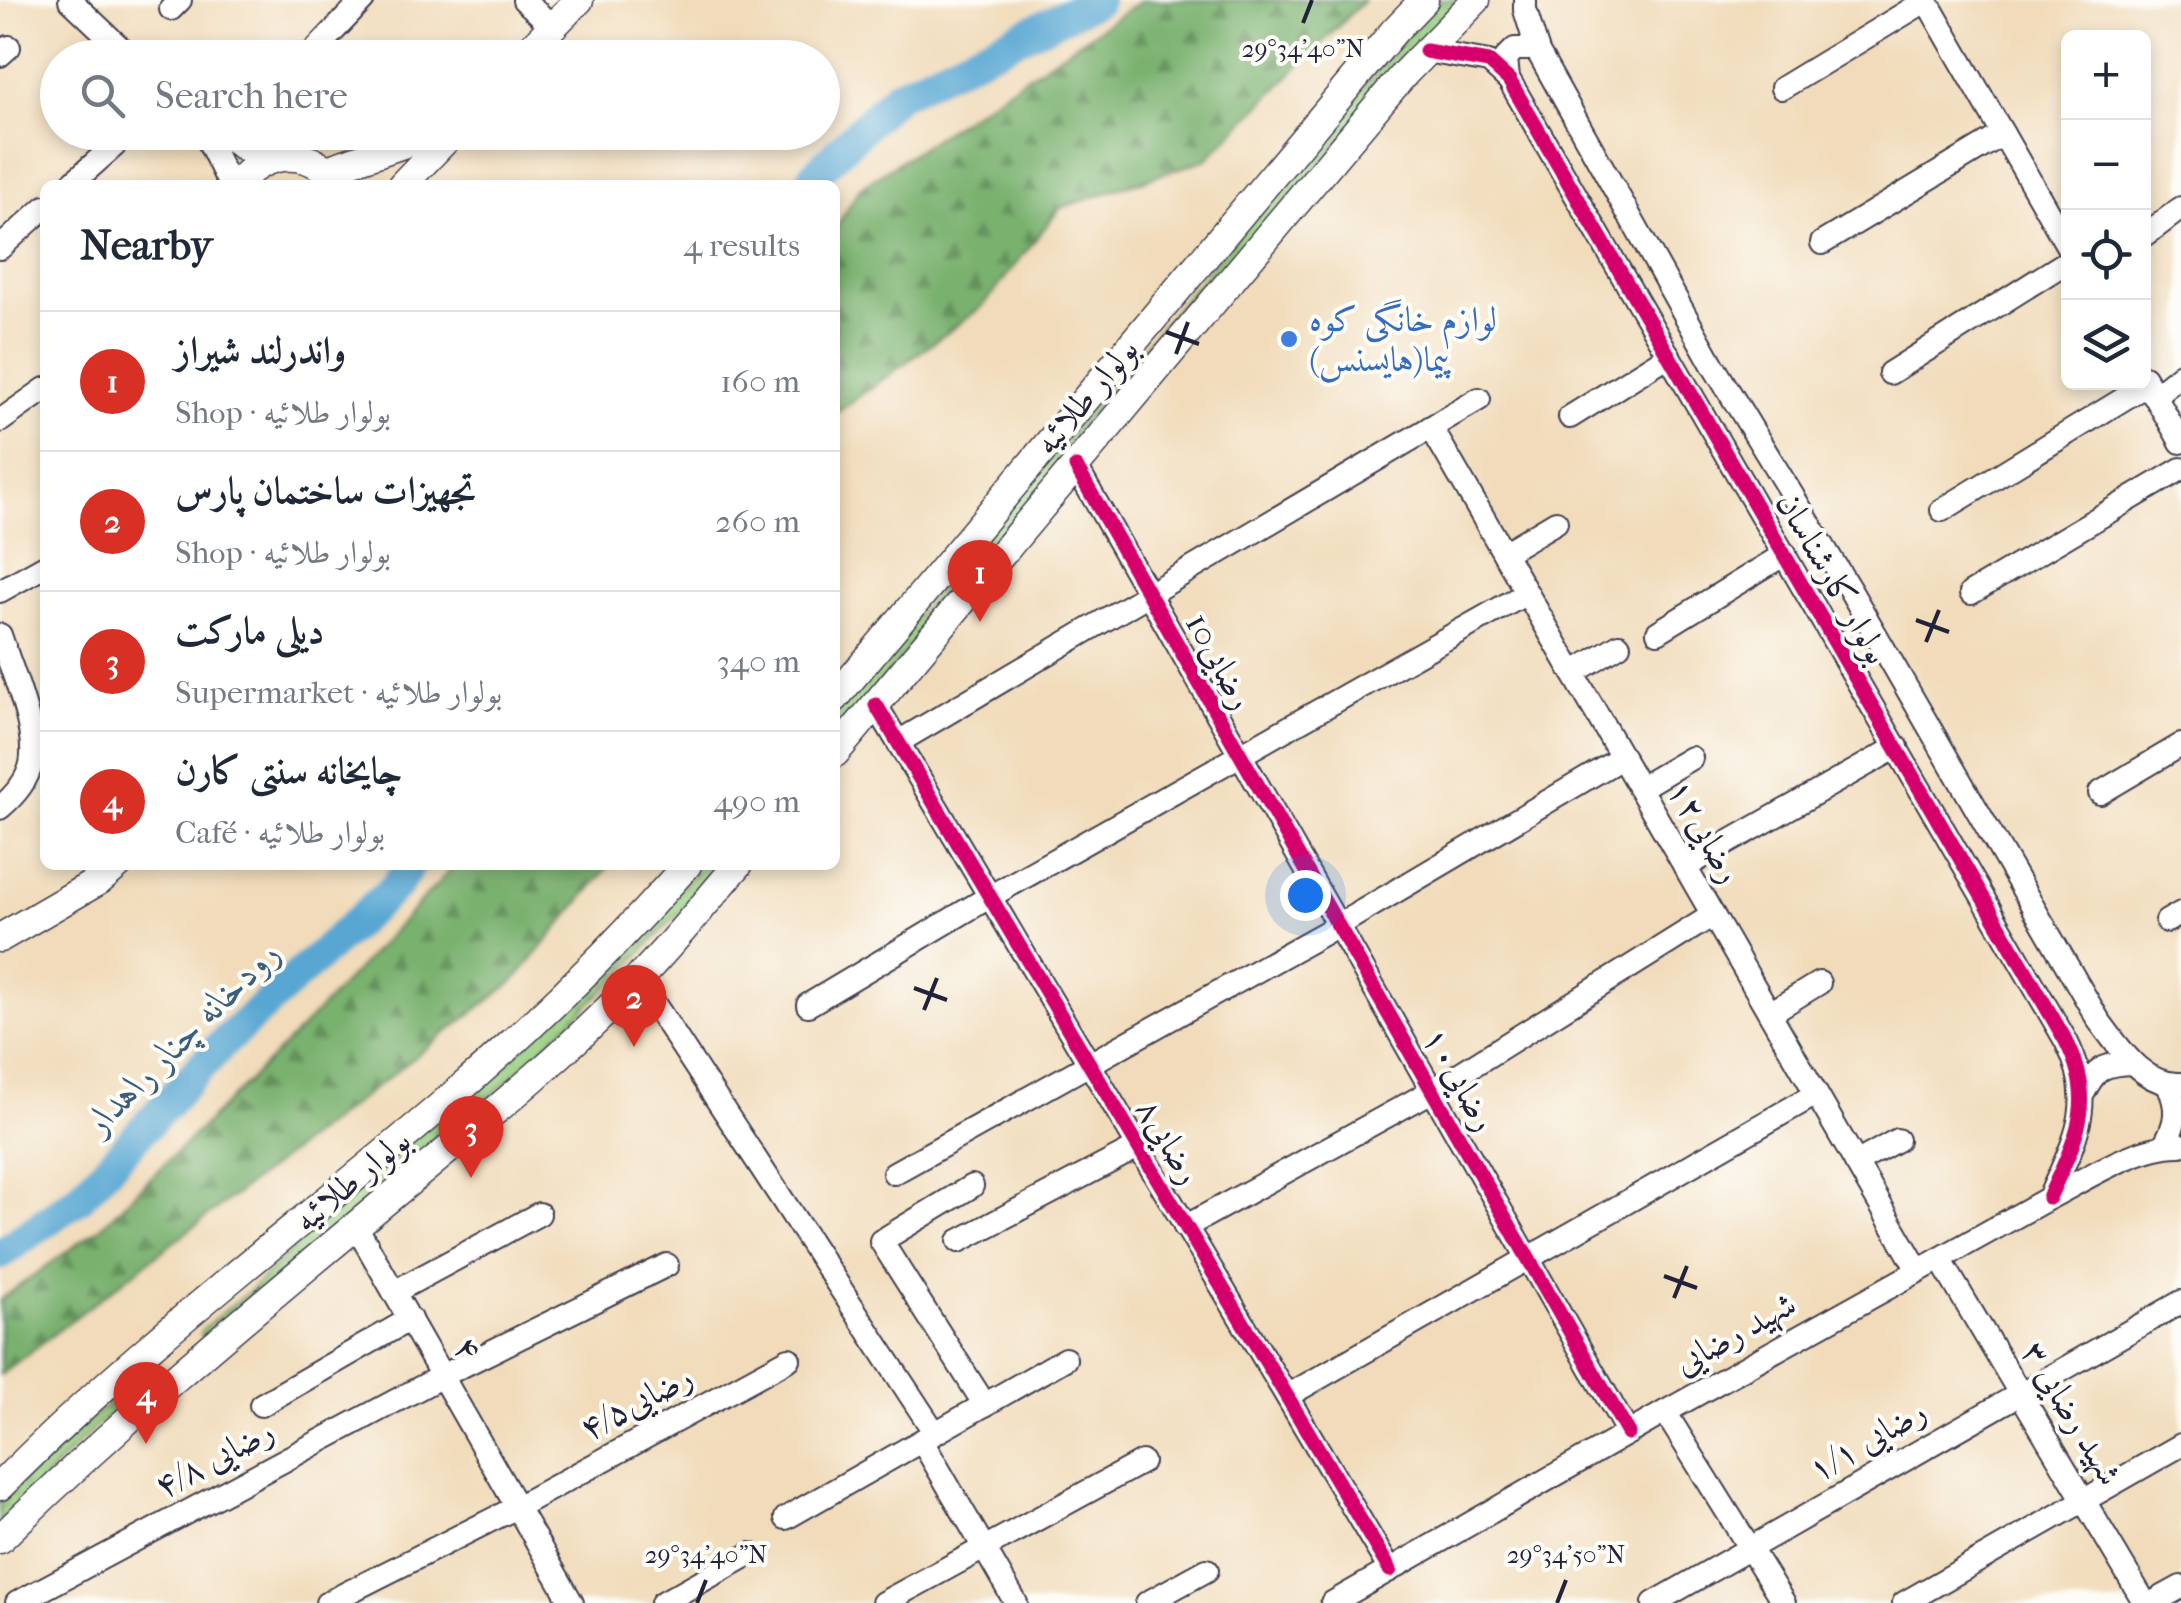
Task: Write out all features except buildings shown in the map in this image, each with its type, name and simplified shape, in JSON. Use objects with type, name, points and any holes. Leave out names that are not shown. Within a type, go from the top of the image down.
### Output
[{"type":"main road","points":[[540,40],[579,0]]},
{"type":"main road","name":"بولوار طلائیه","points":[[840,692],[1424,0]]},
{"type":"main road","name":"بولوار طلائیه","points":[[840,747],[1426,51],[1476,0]]},
{"type":"main road","points":[[240,180],[262,162],[284,156],[299,157],[333,178],[393,150]]},
{"type":"main road","points":[[407,180],[435,150]]},
{"type":"main road","points":[[0,938],[112,870]]},
{"type":"main road","name":"بولوار طلائیه","points":[[0,1486],[39,1446],[168,1333],[441,1106],[562,996],[682,870]]},
{"type":"main road","name":"بولوار طلائیه","points":[[0,1540],[192,1362],[468,1133],[638,979],[734,870]]},
{"type":"main road","points":[[168,1333],[192,1362]]},
{"type":"street","points":[[70,0],[111,40]]},
{"type":"street","points":[[325,40],[363,0]]},
{"type":"street","points":[[524,0],[553,27]]},
{"type":"street","name":"بولوار کارشناسان","points":[[1525,0],[1537,49],[1714,367],[1850,590],[2099,1021],[2132,1063],[2147,1075],[2174,1084]]},
{"type":"street","points":[[1782,88],[1926,0],[2061,235]]},
{"type":"street","points":[[1508,79],[1506,58],[1516,49],[1537,49]]},
{"type":"street","points":[[1426,51],[1489,62],[1508,79]]},
{"type":"street","name":"بولوار کارشناسان","points":[[1508,79],[2078,1065],[2084,1092],[2076,1135],[2049,1198]]},
{"type":"street","points":[[1822,244],[2003,134]]},
{"type":"street","points":[[76,180],[109,150]]},
{"type":"street","points":[[214,150],[231,180]]},
{"type":"street","points":[[244,150],[262,162]]},
{"type":"street","points":[[2151,231],[2181,208]]},
{"type":"street","points":[[0,248],[40,212]]},
{"type":"street","points":[[1890,373],[2061,265]]},
{"type":"street","points":[[1570,417],[1669,355]]},
{"type":"street","points":[[2151,385],[2181,374]]},
{"type":"street","points":[[1942,510],[2142,390]]},
{"type":"street","points":[[2151,390],[2181,442]]},
{"type":"street","points":[[0,421],[40,393]]},
{"type":"street","points":[[900,741],[1478,399]]},
{"type":"street","name":"رضایی۱۲","points":[[1431,427],[1918,1270]]},
{"type":"street","name":"رضایی10","points":[[1076,467],[1239,756]]},
{"type":"street","points":[[1971,592],[2181,469]]},
{"type":"street","points":[[1504,554],[1556,522]]},
{"type":"street","points":[[1658,632],[1784,554]]},
{"type":"street","points":[[0,591],[40,569]]},
{"type":"street","points":[[808,1005],[989,897],[1527,593]]},
{"type":"street","points":[[0,635],[37,722],[25,781],[0,808]]},
{"type":"street","points":[[1574,673],[1619,644]]},
{"type":"street","name":"رضایی۸","points":[[876,706],[1390,1570]]},
{"type":"street","points":[[2100,794],[2181,745]]},
{"type":"street","points":[[1685,867],[1897,747]]},
{"type":"street","name":"رضایی۱۰","points":[[1239,756],[1628,1433]]},
{"type":"street","points":[[894,1173],[1336,926],[1622,757]]},
{"type":"street","points":[[1640,788],[1691,758]]},
{"type":"street","points":[[1186,1227],[1432,1091],[1713,915]]},
{"type":"street","points":[[638,979],[928,1437],[1016,1603]]},
{"type":"street","points":[[1770,1013],[1819,983]]},
{"type":"street","points":[[2066,1041],[2091,1046],[2099,1021]]},
{"type":"street","points":[[2084,1092],[2094,1072],[2102,1066],[2132,1063]]},
{"type":"street","points":[[2172,1145],[2177,1115],[2174,1084]]},
{"type":"street","points":[[1287,1396],[1816,1094]]},
{"type":"street","points":[[2076,1135],[2086,1160],[2102,1170]]},
{"type":"street","points":[[1856,1163],[1896,1140]]},
{"type":"street","name":"شهید رضایی","points":[[1332,1603],[2049,1198],[2102,1170],[2172,1145]]},
{"type":"street","points":[[959,1241],[1138,1147]]},
{"type":"street","points":[[972,1186],[881,1240],[984,1405]]},
{"type":"street","points":[[394,1292],[538,1214]]},
{"type":"street","name":"۴","points":[[356,1226],[572,1603]]},
{"type":"street","name":"شهید رضایی ۳","points":[[1940,1260],[2148,1603]]},
{"type":"street","name":"رضایی ۴/۸","points":[[17,1603],[444,1375],[667,1265]]},
{"type":"street","name":"رضایی ۱/۱","points":[[1654,1603],[2181,1302]]},
{"type":"street","points":[[261,1405],[410,1318]]},
{"type":"street","name":"رضایی۴/۵","points":[[327,1603],[789,1360]]},
{"type":"street","points":[[786,1518],[1065,1360]]},
{"type":"street","points":[[1665,1412],[1784,1603]]},
{"type":"street","points":[[1904,1603],[2181,1445]]},
{"type":"street","points":[[882,1603],[1142,1462]]},
{"type":"street","points":[[662,1603],[750,1554]]},
{"type":"street","points":[[1147,1603],[1206,1570]]},
{"type":"street","points":[[2148,1603],[2181,1587]]},
{"type":"green space","points":[[1142,0],[1364,0],[1207,159],[1060,208],[983,306],[840,410],[840,221],[860,188]]},
{"type":"green space","points":[[1436,0],[1459,0],[840,729],[840,707]]},
{"type":"green space","points":[[450,870],[606,870],[514,981],[0,1375],[0,1300],[101,1227],[305,1025]]},
{"type":"green space","points":[[697,870],[717,870],[663,930],[538,1053],[341,1225],[206,1337],[200,1336],[311,1230],[343,1206],[347,1198],[642,931]]},
{"type":"green space","points":[[155,1363],[158,1369],[0,1523],[0,1499]]},
{"type":"waterway","name":"رودخانه چنار راهدار","points":[[840,150],[896,95],[1097,0]]},
{"type":"waterway","name":"رودخانه چنار راهدار","points":[[812,180],[840,150]]},
{"type":"waterway","name":"رودخانه چنار راهدار","points":[[0,1254],[79,1198],[221,1045],[397,885],[407,870]]},
{"type":"cycle path","points":[[1426,51],[1489,62],[1509,80],[2066,1041],[2076,1063],[2082,1103],[2074,1139],[2049,1198]]},
{"type":"cycle path","points":[[1076,467],[1628,1433]]},
{"type":"cycle path","points":[[876,705],[1390,1570]]},
{"type":"place","name":"لوازم خانگی کوه پیما(هایسنس)","points":[[1289,339]]},
{"type":"place","name":"واندرلند شیراز","points":[[980,622]]},
{"type":"place","name":"تجهیزات ساختمان پارس","points":[[634,1047]]},
{"type":"place","name":"دیلی مارکت","points":[[471,1178]]},
{"type":"place","name":"چایخانه سنتی کارن","points":[[146,1444]]}]
